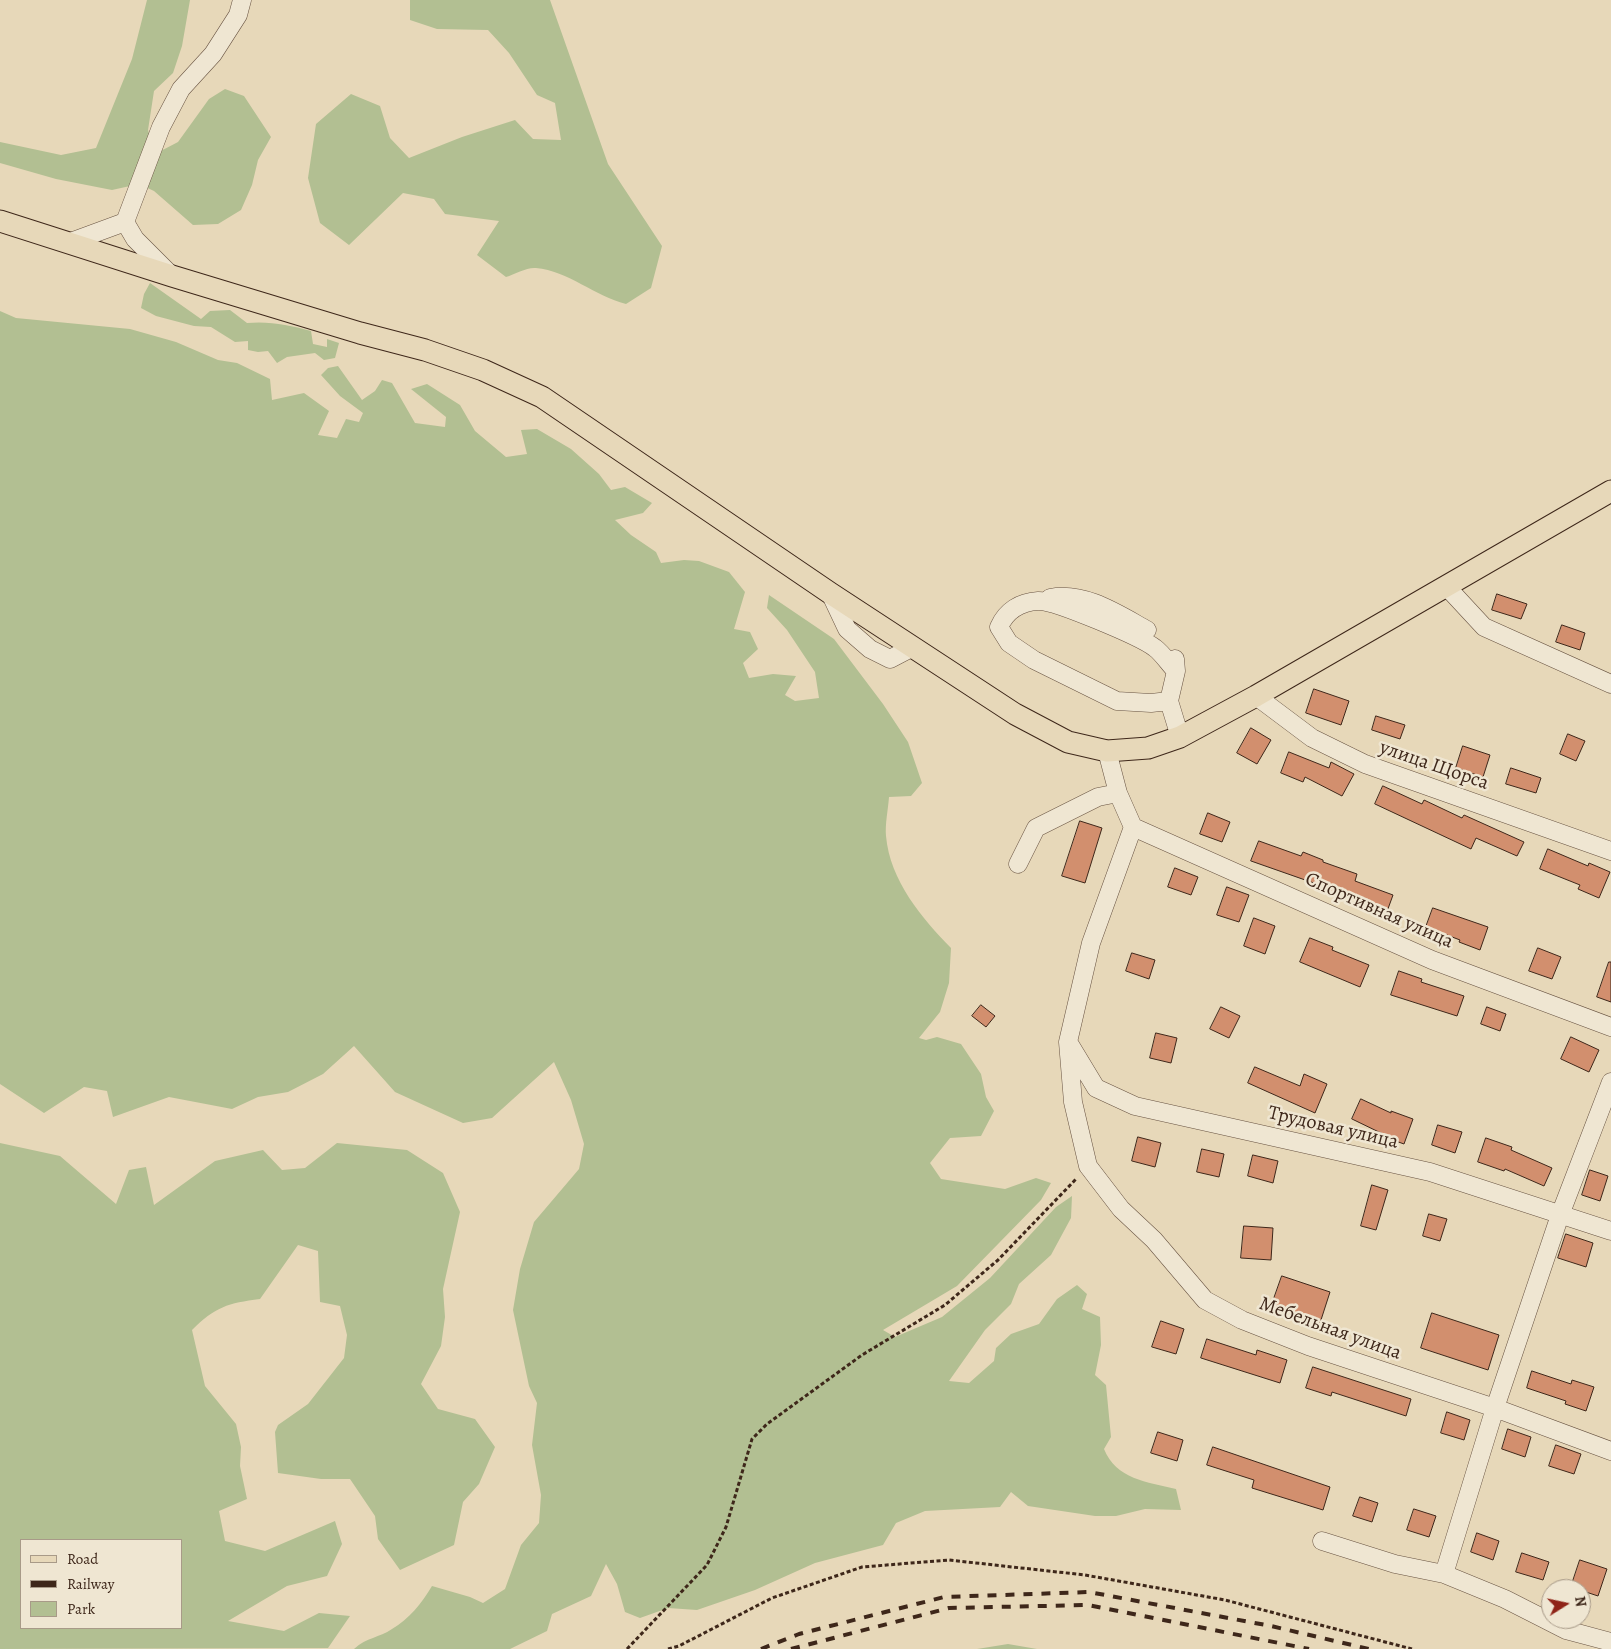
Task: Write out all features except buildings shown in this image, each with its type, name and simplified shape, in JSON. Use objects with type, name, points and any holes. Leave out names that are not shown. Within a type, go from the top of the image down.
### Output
[{"type":"main road","points":[[0,221],[172,276],[360,333],[425,350],[483,370],[542,398],[830,593],[1015,714],[1068,742],[1107,751],[1148,748],[1180,737],[1256,696],[1611,491]]},
{"type":"street","points":[[68,243],[125,222],[169,112],[182,89],[213,54],[238,15],[242,0]]},
{"type":"street","points":[[125,222],[145,251],[172,276]]},
{"type":"street","points":[[1446,586],[1484,627],[1611,684]]},
{"type":"street","points":[[1169,701],[1151,703],[1117,701],[1034,660],[1010,643],[1000,627],[1004,616],[1018,606],[1039,601],[1128,632],[1156,649],[1176,671],[1169,701],[1180,737]]},
{"type":"street","name":"улица Щорса","points":[[1256,696],[1312,738],[1364,764],[1611,851]]},
{"type":"street","points":[[1088,1166],[1073,1102],[1068,1042],[1091,943],[1132,827],[1118,793],[1107,751]]},
{"type":"street","points":[[1018,864],[1036,828],[1098,797],[1118,793]]},
{"type":"street","name":"Спортивная улица","points":[[1132,827],[1432,960],[1611,1027]]},
{"type":"street","name":"Трудовая улица","points":[[1068,1042],[1096,1088],[1135,1106],[1430,1172],[1611,1231]]},
{"type":"street","points":[[1444,1574],[1495,1408],[1560,1215],[1611,1082]]},
{"type":"street","name":"Мебельная улица","points":[[1088,1166],[1121,1208],[1154,1240],[1205,1300],[1242,1320],[1308,1346],[1495,1408],[1611,1451]]},
{"type":"street","points":[[1322,1541],[1395,1564],[1444,1574],[1505,1599],[1566,1630],[1611,1642]]},
{"type":"path","points":[[627,1649],[707,1564],[726,1528],[752,1439],[767,1424],[862,1355],[945,1305],[998,1260],[1088,1166]]},
{"type":"path","points":[[668,1649],[679,1646],[772,1598],[862,1567],[949,1560],[1085,1575],[1225,1600],[1412,1649]]},
{"type":"green space","points":[[147,0],[190,0],[182,46],[173,73],[154,91],[148,130],[155,154],[178,142],[209,99],[225,89],[244,96],[271,137],[258,160],[252,185],[241,210],[218,224],[193,225],[154,191],[139,184],[112,190],[56,179],[0,163],[0,142],[61,155],[96,148],[132,59]]},
{"type":"green space","points":[[410,0],[550,0],[608,164],[662,246],[651,288],[626,304],[548,270],[529,269],[506,277],[477,255],[499,221],[445,214],[434,199],[403,193],[349,245],[320,223],[308,178],[316,124],[351,94],[380,106],[390,138],[409,158],[462,137],[515,120],[533,139],[561,140],[555,103],[537,95],[509,53],[488,30],[437,29],[410,20]]},
{"type":"green space","points":[[150,283],[201,319],[210,311],[230,310],[247,323],[279,324],[311,331],[313,344],[327,347],[327,339],[339,343],[335,358],[324,360],[315,353],[287,357],[277,363],[268,351],[248,350],[248,341],[235,342],[211,327],[194,326],[156,316],[141,308],[144,294]]},
{"type":"green space","points":[[0,311],[16,318],[130,329],[176,342],[218,360],[237,363],[270,379],[272,400],[304,393],[329,411],[318,435],[337,438],[346,419],[359,422],[363,413],[340,396],[321,375],[328,368],[338,366],[362,400],[375,391],[382,380],[392,383],[415,423],[445,427],[446,417],[411,389],[427,384],[460,405],[475,431],[506,457],[527,454],[521,430],[537,429],[571,449],[599,474],[611,490],[625,487],[652,503],[643,513],[615,520],[631,535],[656,552],[661,563],[684,560],[699,561],[729,572],[745,592],[734,629],[750,632],[758,649],[743,663],[749,678],[773,674],[796,676],[785,695],[795,701],[819,698],[815,672],[787,630],[767,608],[769,595],[834,639],[883,704],[908,742],[922,783],[911,796],[889,797],[886,822],[889,853],[901,883],[909,898],[929,924],[951,948],[949,983],[940,1012],[919,1038],[926,1040],[937,1037],[961,1044],[981,1074],[986,1097],[994,1111],[981,1136],[950,1138],[930,1163],[941,1179],[1005,1189],[1036,1178],[1051,1183],[1041,1200],[957,1286],[883,1330],[895,1337],[942,1317],[990,1278],[1056,1207],[1072,1196],[1071,1218],[1051,1255],[1019,1284],[1011,1304],[985,1330],[949,1381],[969,1383],[994,1361],[996,1348],[1011,1334],[1039,1324],[1057,1299],[1077,1285],[1087,1294],[1082,1309],[1100,1317],[1101,1345],[1095,1375],[1106,1385],[1111,1437],[1104,1449],[1109,1459],[1124,1473],[1134,1478],[1176,1489],[1181,1510],[1145,1509],[1116,1516],[1095,1516],[1028,1506],[1011,1492],[1000,1507],[925,1511],[896,1523],[883,1545],[815,1563],[755,1590],[697,1610],[668,1608],[640,1618],[625,1612],[617,1584],[606,1564],[591,1596],[552,1614],[547,1631],[510,1649],[354,1649],[398,1625],[419,1604],[432,1586],[470,1597],[483,1603],[505,1589],[521,1545],[539,1523],[541,1495],[532,1445],[537,1403],[529,1386],[513,1310],[520,1269],[534,1222],[579,1169],[584,1144],[571,1100],[554,1062],[492,1118],[463,1123],[395,1092],[354,1046],[323,1074],[288,1092],[258,1097],[232,1109],[169,1097],[113,1117],[107,1091],[84,1087],[44,1113],[0,1084]]},
{"type":"green space","points":[[0,1143],[60,1156],[116,1204],[129,1170],[146,1167],[154,1205],[215,1161],[263,1150],[282,1170],[305,1168],[337,1143],[407,1150],[443,1173],[460,1212],[443,1289],[445,1317],[441,1346],[421,1384],[438,1409],[475,1419],[495,1447],[479,1484],[463,1502],[454,1545],[400,1570],[378,1539],[375,1516],[350,1479],[321,1479],[278,1473],[275,1432],[278,1425],[308,1404],[344,1358],[347,1335],[340,1306],[320,1302],[318,1251],[298,1245],[260,1299],[239,1302],[223,1307],[208,1316],[192,1330],[205,1386],[236,1424],[241,1447],[240,1466],[247,1499],[219,1511],[225,1541],[265,1551],[335,1521],[342,1544],[327,1576],[287,1586],[228,1621],[284,1631],[319,1613],[350,1616],[328,1648],[0,1649]]},
{"type":"green space","points":[[1008,1644],[1037,1649],[977,1649]]},
{"type":"railway","points":[[761,1649],[799,1634],[944,1597],[1089,1592],[1271,1626],[1369,1649]]},
{"type":"railway","points":[[791,1649],[949,1608],[1088,1605],[1309,1649]]}]
